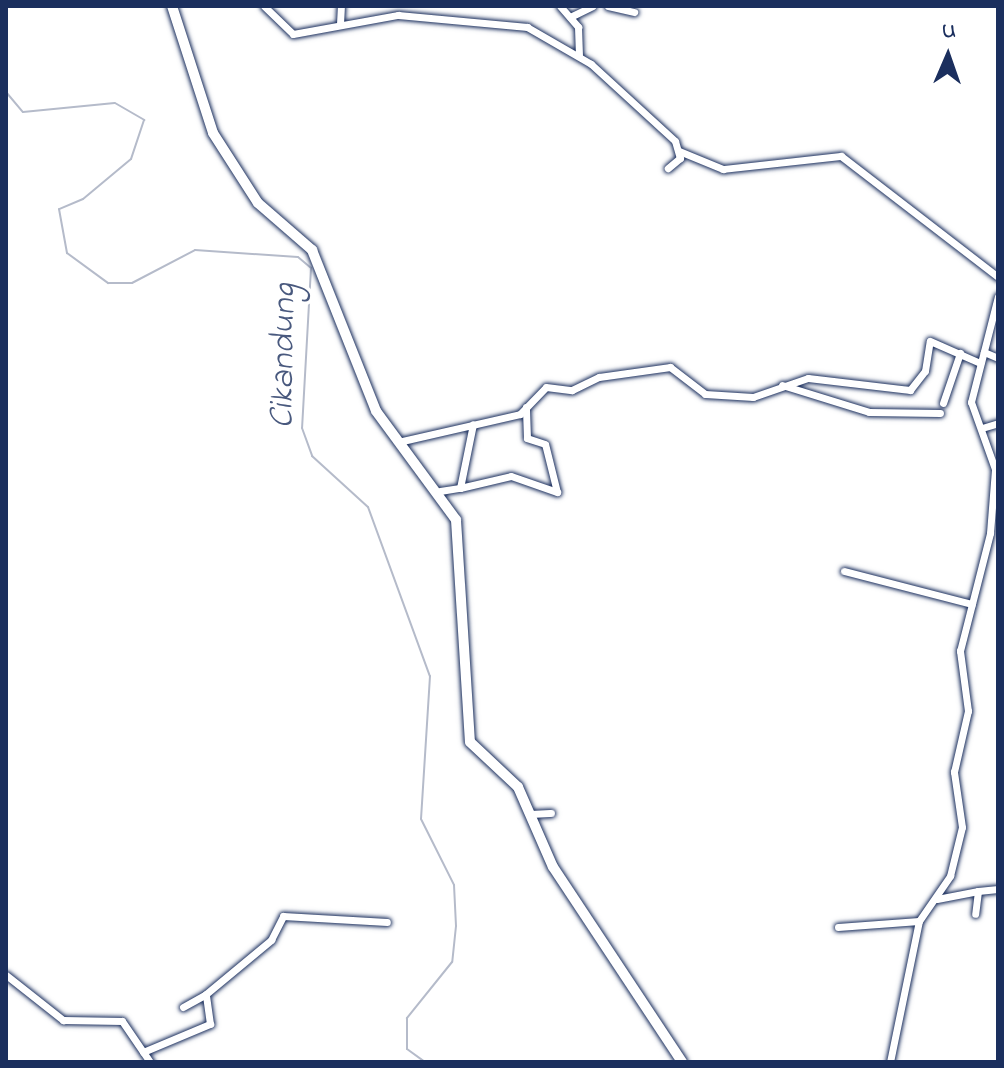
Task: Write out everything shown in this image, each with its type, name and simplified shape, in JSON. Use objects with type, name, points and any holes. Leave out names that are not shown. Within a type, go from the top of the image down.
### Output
[{"type":"street","points":[[172,6],[213,133],[258,203],[312,250],[367,394],[396,443],[440,491],[460,538],[468,737],[518,787],[567,890],[682,1062]]},
{"type":"street","points":[[264,6],[293,34],[387,18],[511,23],[579,55],[679,151],[723,169],[841,156],[998,277]]},
{"type":"street","points":[[340,24],[341,6]]},
{"type":"street","points":[[387,18],[389,6]]},
{"type":"street","points":[[560,6],[583,39],[579,55]]},
{"type":"street","points":[[570,17],[593,6]]},
{"type":"street","points":[[608,6],[634,12]]},
{"type":"street","points":[[668,168],[679,164],[679,151]]},
{"type":"street","points":[[890,1062],[919,921],[950,876],[963,817],[955,761],[968,711],[960,651],[994,499],[994,460],[971,402],[998,296]]},
{"type":"street","points":[[396,443],[526,407],[546,387],[572,390],[599,377],[670,367],[711,395],[753,397],[808,378],[903,392],[921,381],[928,341],[980,363]]},
{"type":"street","points":[[984,352],[998,358]]},
{"type":"street","points":[[943,403],[960,353]]},
{"type":"street","points":[[782,385],[869,412],[940,413]]},
{"type":"street","points":[[440,491],[511,476],[557,492],[545,444],[527,438],[526,407]]},
{"type":"street","points":[[982,428],[998,423]]},
{"type":"street","points":[[460,488],[473,424]]},
{"type":"street","points":[[844,571],[972,604]]},
{"type":"street","points":[[529,814],[551,813]]},
{"type":"street","points":[[937,899],[998,889]]},
{"type":"street","points":[[975,914],[978,891]]},
{"type":"street","points":[[183,1007],[206,994],[271,940],[283,916],[387,922]]},
{"type":"street","points":[[838,927],[919,921]]},
{"type":"street","points":[[6,975],[63,1020],[122,1021],[150,1062]]},
{"type":"street","points":[[143,1052],[210,1024],[206,994]]},
{"type":"waterway","name":"Cikandung","points":[[6,92],[23,112],[115,103],[144,120],[131,159],[83,199],[59,209],[67,253],[108,283],[132,283],[195,250],[298,257],[311,268],[302,428],[312,456],[368,507],[430,676],[421,819],[454,885],[456,926],[452,962],[407,1018],[407,1049],[425,1062]]},
{"type":"waterway","name":"Cikandung","points":[[468,1062],[506,1062]]}]
